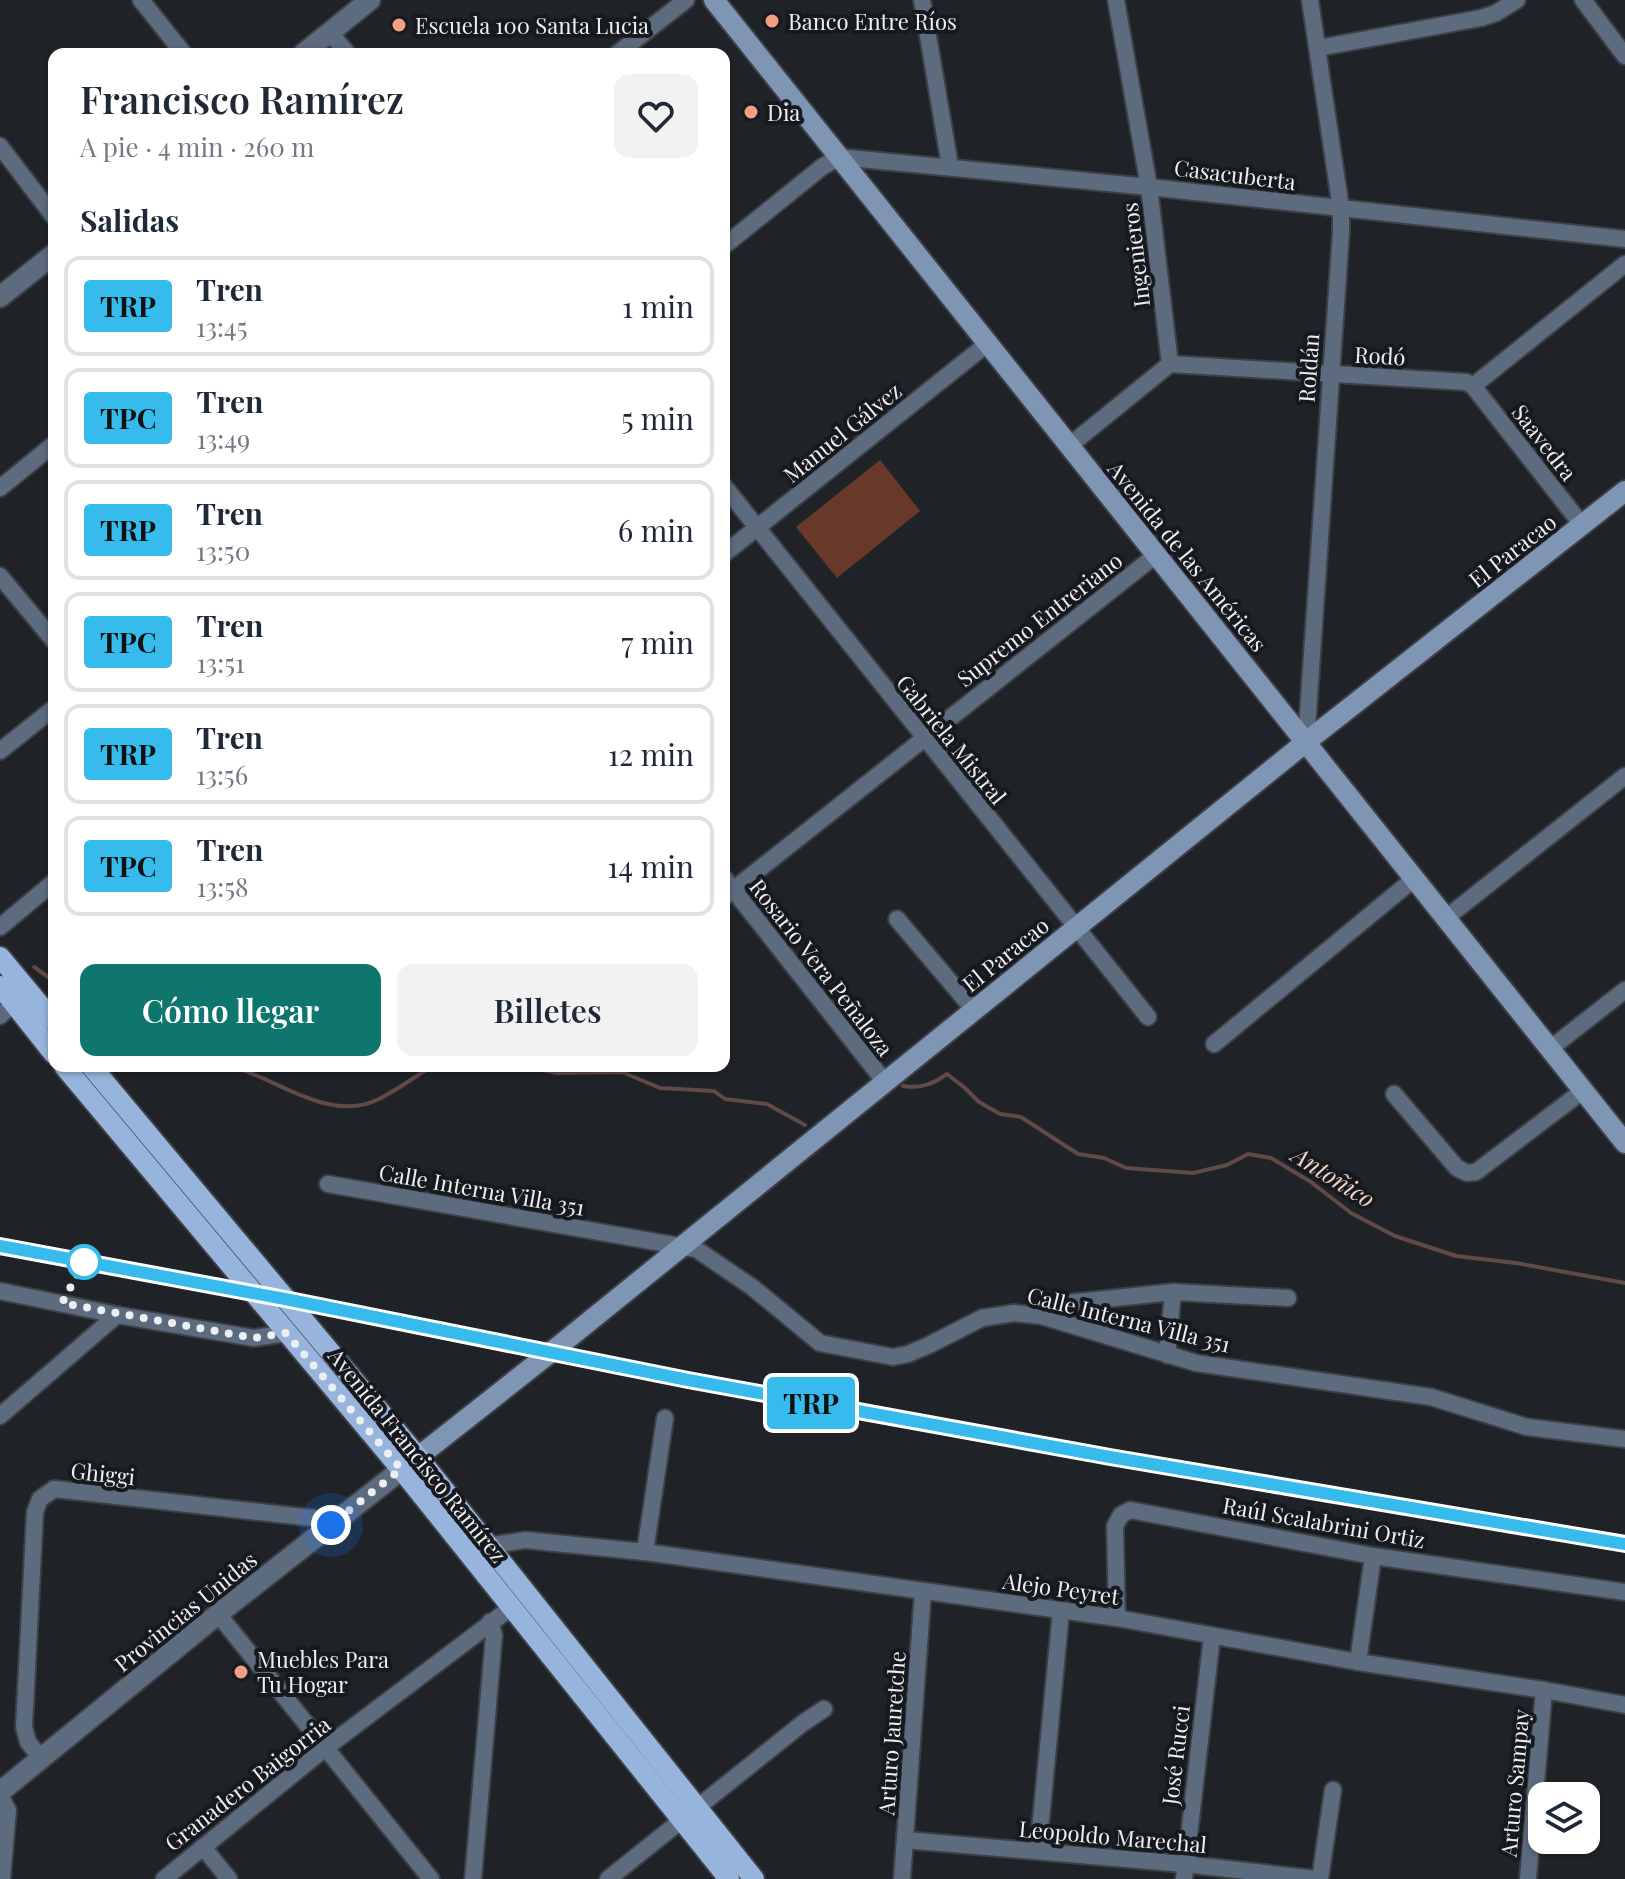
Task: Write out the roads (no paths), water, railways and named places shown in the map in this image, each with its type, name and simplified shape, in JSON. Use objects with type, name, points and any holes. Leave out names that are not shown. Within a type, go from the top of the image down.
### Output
[{"type":"main road","name":"Avenida de las Américas","points":[[714,0],[1625,1143]]},
{"type":"main road","name":"El Paracao","points":[[410,1463],[1306,742],[1625,491]]},
{"type":"main road","points":[[0,957],[48,1015]]},
{"type":"main road","points":[[0,986],[7,1009],[48,1048]]},
{"type":"main road","name":"Avenida Francisco Ramírez","points":[[69,1072],[286,1333],[488,1546],[690,1814],[729,1879]]},
{"type":"main road","name":"Avenida Francisco Ramírez","points":[[96,1072],[410,1463],[512,1607],[690,1814],[754,1879]]},
{"type":"street","points":[[141,0],[179,48]]},
{"type":"street","points":[[311,48],[370,0]]},
{"type":"street","points":[[625,48],[686,0]]},
{"type":"street","points":[[922,0],[950,166]]},
{"type":"street","name":"Ingenieros","points":[[1116,0],[1149,187],[1170,364]]},
{"type":"street","name":"Roldán","points":[[1306,742],[1341,209],[1310,0]]},
{"type":"street","points":[[1318,48],[1481,18],[1517,0]]},
{"type":"street","points":[[1583,0],[1624,52]]},
{"type":"street","points":[[330,33],[343,48]]},
{"type":"street","points":[[0,146],[48,209]]},
{"type":"street","points":[[730,241],[822,167],[839,157]]},
{"type":"street","name":"Casacuberta","points":[[839,157],[950,166],[1625,239]]},
{"type":"street","points":[[0,297],[48,259]]},
{"type":"street","points":[[1473,386],[1625,264]]},
{"type":"street","name":"Manuel Gálvez","points":[[730,549],[987,344]]},
{"type":"street","points":[[1069,446],[1170,364]]},
{"type":"street","name":"Rodó","points":[[1170,364],[1466,382],[1473,386]]},
{"type":"street","name":"Saavedra","points":[[1473,386],[1582,525]]},
{"type":"street","points":[[0,488],[48,449]]},
{"type":"street","name":"Gabriela Mistral","points":[[730,494],[1148,1017]]},
{"type":"street","name":"Supremo Entreriano","points":[[730,886],[1156,555]]},
{"type":"street","points":[[0,577],[48,622]]},
{"type":"street","points":[[0,751],[48,713]]},
{"type":"street","points":[[1446,918],[1625,776]]},
{"type":"street","points":[[1214,1044],[1415,878]]},
{"type":"street","points":[[0,927],[48,887]]},
{"type":"street","name":"Rosario Vera Peñaloza","points":[[730,892],[885,1082]]},
{"type":"street","points":[[897,919],[974,1010]]},
{"type":"street","points":[[1551,1048],[1625,990]]},
{"type":"street","points":[[1394,1094],[1457,1168],[1467,1173],[1476,1172],[1584,1090]]},
{"type":"street","name":"Calle Interna Villa 351","points":[[328,1184],[696,1249],[752,1287],[820,1343],[831,1347],[893,1357],[929,1345],[982,1318],[1014,1313],[1045,1317],[1196,1363],[1431,1397],[1527,1427],[1625,1439]]},
{"type":"street","points":[[0,1291],[254,1338],[286,1333]]},
{"type":"street","points":[[1045,1317],[1057,1304],[1173,1292],[1288,1298]]},
{"type":"street","points":[[1167,1355],[1173,1292]]},
{"type":"street","points":[[0,1416],[117,1315]]},
{"type":"street","points":[[645,1552],[665,1418]]},
{"type":"street","name":"Provincias Unidas","points":[[0,1794],[40,1757],[410,1463]]},
{"type":"street","name":"Ghiggi","points":[[40,1757],[28,1742],[24,1727],[35,1512],[40,1499],[47,1493],[54,1489],[313,1518],[331,1525]]},
{"type":"street","name":"Raúl Scalabrini Ortiz","points":[[1117,1618],[1115,1526],[1121,1515],[1130,1510],[1373,1556],[1625,1592]]},
{"type":"street","name":"Alejo Peyret","points":[[488,1546],[525,1540],[645,1552],[1117,1618],[1358,1662],[1625,1705]]},
{"type":"street","points":[[1358,1662],[1373,1556]]},
{"type":"street","name":"Arturo Jauretche","points":[[902,1879],[923,1591]]},
{"type":"street","name":"Granadero Baigorria","points":[[164,1879],[324,1749],[512,1607]]},
{"type":"street","points":[[1038,1851],[1061,1611]]},
{"type":"street","points":[[218,1614],[431,1879]]},
{"type":"street","points":[[473,1879],[494,1635],[490,1622]]},
{"type":"street","name":"José Rucci","points":[[1184,1872],[1212,1636]]},
{"type":"street","name":"Arturo Sampay","points":[[1528,1879],[1544,1690]]},
{"type":"street","points":[[608,1879],[824,1709]]},
{"type":"street","points":[[1318,1879],[1333,1790]]},
{"type":"street","points":[[0,1794],[8,1810],[2,1879]]},
{"type":"street","name":"Leopoldo Marechal","points":[[905,1840],[1038,1851],[1184,1872],[1318,1879]]},
{"type":"street","points":[[203,1847],[229,1879]]},
{"type":"waterway","name":"Antoñico","points":[[34,967],[48,977]]},
{"type":"waterway","name":"Antoñico","points":[[248,1072],[323,1103],[342,1106],[379,1099],[423,1072]]},
{"type":"waterway","name":"Antoñico","points":[[552,1072],[622,1072]]},
{"type":"waterway","name":"Antoñico","points":[[622,1072],[660,1088],[714,1091],[725,1099],[767,1104],[805,1125]]},
{"type":"waterway","name":"Antoñico","points":[[903,1086],[926,1085],[947,1074],[979,1102],[1000,1114],[1021,1117],[1078,1154],[1104,1158],[1126,1168],[1193,1173],[1227,1165],[1248,1154],[1271,1158],[1311,1182],[1351,1213],[1395,1236],[1456,1256],[1516,1263],[1625,1283]]},
{"type":"railway","points":[[0,1246],[285,1299],[688,1380],[1110,1457],[1625,1544]]},
{"type":"train","name":"TRP","points":[[0,1246],[285,1299],[688,1380],[1110,1457],[1625,1544]]},
{"type":"place","name":"Banco Entre Ríos","points":[[772,21]]},
{"type":"place","name":"Escuela 100 Santa Lucia","points":[[399,25]]},
{"type":"place","name":"Dia","points":[[751,112]]},
{"type":"place","name":"Muebles Para Tu Hogar","points":[[241,1672]]}]
